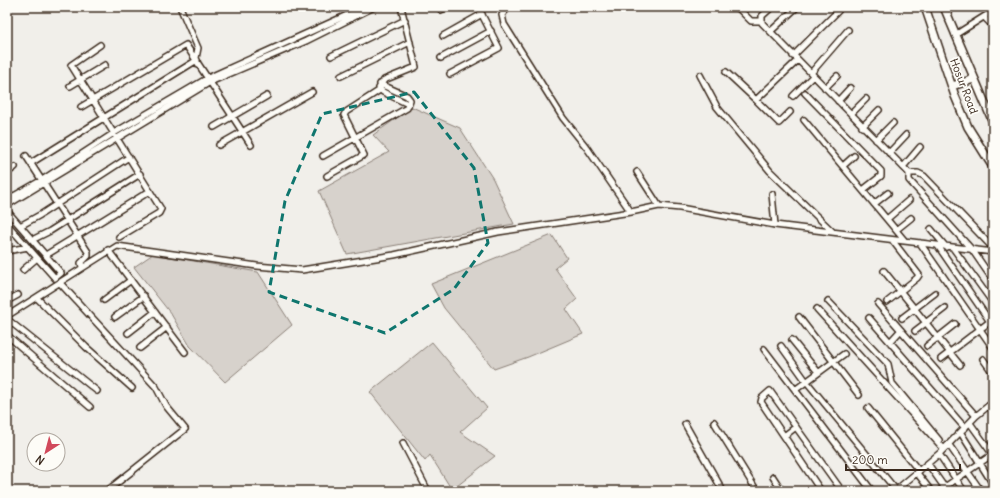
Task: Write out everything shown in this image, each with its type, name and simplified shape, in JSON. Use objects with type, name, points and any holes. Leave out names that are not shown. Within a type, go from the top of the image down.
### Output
[{"type":"highway","name":"Hosur Road","points":[[925,7],[952,86],[968,127],[991,158],[993,167]]},
{"type":"highway","name":"Hosur Road","points":[[944,7],[955,36],[993,122]]},
{"type":"highway","points":[[952,86],[974,79]]},
{"type":"street","points":[[31,163],[196,60],[198,48],[180,7]]},
{"type":"street","points":[[7,205],[115,135],[209,80],[365,7]]},
{"type":"street","points":[[209,80],[306,40],[374,7]]},
{"type":"street","points":[[327,176],[364,155],[344,114],[380,87],[384,80],[415,68],[401,7]]},
{"type":"street","points":[[441,10],[447,7]]},
{"type":"street","points":[[450,74],[498,49],[499,45],[478,7]]},
{"type":"street","points":[[508,7],[502,15],[504,24],[563,118],[587,148],[631,212]]},
{"type":"street","points":[[737,7],[752,21],[761,21],[862,127],[903,167],[910,173],[918,173],[924,176],[993,252]]},
{"type":"street","points":[[761,21],[762,16],[772,7]]},
{"type":"street","points":[[771,31],[797,7]]},
{"type":"street","points":[[793,56],[838,11]]},
{"type":"street","points":[[955,36],[993,11]]},
{"type":"street","points":[[443,36],[482,14]]},
{"type":"street","points":[[984,17],[993,26]]},
{"type":"street","points":[[331,56],[405,20]]},
{"type":"street","points":[[793,96],[848,30]]},
{"type":"street","points":[[441,58],[491,31]]},
{"type":"street","points":[[340,76],[410,42]]},
{"type":"street","points":[[100,45],[71,64],[161,209],[161,212],[118,237]]},
{"type":"street","points":[[81,107],[184,45],[188,46],[251,145]]},
{"type":"street","points":[[756,100],[798,60]]},
{"type":"street","points":[[70,86],[105,65]]},
{"type":"street","points":[[726,72],[779,123],[790,112]]},
{"type":"street","points":[[700,75],[717,107],[770,172],[833,232]]},
{"type":"street","points":[[825,88],[837,76]]},
{"type":"street","points":[[323,156],[404,110],[410,100],[407,96],[380,87]]},
{"type":"street","points":[[838,101],[850,88]]},
{"type":"street","points":[[219,145],[312,92]]},
{"type":"street","points":[[805,93],[881,172],[880,176],[863,190]]},
{"type":"street","points":[[214,126],[267,96]]},
{"type":"street","points":[[851,114],[866,99]]},
{"type":"street","points":[[862,127],[879,110]]},
{"type":"street","points":[[804,120],[906,241]]},
{"type":"street","points":[[876,140],[893,123]]},
{"type":"street","points":[[889,153],[906,135]]},
{"type":"street","points":[[903,167],[920,147]]},
{"type":"street","points":[[26,156],[88,254],[81,263],[82,268]]},
{"type":"street","points":[[843,166],[854,156]]},
{"type":"street","points":[[20,226],[129,157]]},
{"type":"street","points":[[7,173],[15,167]]},
{"type":"street","points":[[637,172],[659,206]]},
{"type":"street","points":[[910,173],[909,180],[972,251],[993,280]]},
{"type":"street","points":[[32,240],[140,174]]},
{"type":"street","points":[[7,200],[43,182]]},
{"type":"street","points":[[46,255],[150,191]]},
{"type":"street","points":[[874,204],[888,193]]},
{"type":"street","points":[[772,194],[776,225]]},
{"type":"street","points":[[887,219],[909,200]]},
{"type":"street","points":[[97,391],[7,318],[108,250],[117,246],[257,266],[302,270],[394,255],[498,232],[631,212],[659,206],[680,208],[776,225],[906,241],[972,251],[993,252]]},
{"type":"street","points":[[7,211],[61,273],[55,278],[7,224]]},
{"type":"street","points":[[896,230],[911,218]]},
{"type":"street","points":[[932,229],[946,247]]},
{"type":"street","points":[[887,302],[917,278],[919,274],[892,240]]},
{"type":"street","points":[[920,243],[993,348]]},
{"type":"street","points":[[938,246],[992,322],[941,360]]},
{"type":"street","points":[[7,251],[28,247]]},
{"type":"street","points":[[953,248],[993,303]]},
{"type":"street","points":[[108,250],[185,352]]},
{"type":"street","points":[[23,270],[37,258]]},
{"type":"street","points":[[884,271],[960,365]]},
{"type":"street","points":[[104,300],[131,280]]},
{"type":"street","points":[[60,283],[156,387],[166,406],[185,429],[107,491]]},
{"type":"street","points":[[902,318],[935,293]]},
{"type":"street","points":[[9,300],[18,295]]},
{"type":"street","points":[[115,317],[144,296]]},
{"type":"street","points":[[37,298],[86,347],[132,388]]},
{"type":"street","points":[[828,301],[888,364],[890,368],[890,380],[944,450]]},
{"type":"street","points":[[878,304],[976,416]]},
{"type":"street","points":[[915,331],[945,308]]},
{"type":"street","points":[[817,309],[906,402]]},
{"type":"street","points":[[128,332],[155,312]]},
{"type":"street","points":[[799,317],[859,396]]},
{"type":"street","points":[[869,318],[966,428]]},
{"type":"street","points":[[927,346],[955,324]]},
{"type":"street","points":[[140,348],[167,327]]},
{"type":"street","points":[[890,342],[901,330]]},
{"type":"street","points":[[7,335],[90,407]]},
{"type":"street","points":[[792,340],[818,372]]},
{"type":"street","points":[[781,346],[806,381],[895,491],[944,450],[976,416],[993,402]]},
{"type":"street","points":[[764,349],[872,491]]},
{"type":"street","points":[[795,390],[844,354]]},
{"type":"street","points":[[983,359],[993,373]]},
{"type":"street","points":[[821,491],[761,402],[762,398],[770,391],[842,491]]},
{"type":"street","points":[[868,408],[918,472],[930,491]]},
{"type":"street","points":[[714,422],[757,491]]},
{"type":"street","points":[[938,491],[945,489],[967,471],[993,455],[970,423]]},
{"type":"street","points":[[685,424],[723,491]]},
{"type":"street","points":[[784,436],[796,427]]},
{"type":"street","points":[[961,433],[993,484]]},
{"type":"street","points":[[403,443],[428,491]]},
{"type":"street","points":[[949,445],[981,491]]},
{"type":"street","points":[[939,454],[964,491]]},
{"type":"street","points":[[928,464],[945,489]]},
{"type":"street","points":[[773,478],[782,491]]},
{"type":"highlighted area","points":[[414,92],[474,168],[488,243],[454,289],[385,333],[269,292],[285,201],[322,114]]},
{"type":"shaded area","points":[[412,107],[460,128],[493,179],[514,224],[347,254],[319,191],[389,152],[373,135]]},
{"type":"shaded area","points":[[552,235],[567,258],[555,268],[577,299],[566,309],[583,334],[528,357],[494,369],[444,308],[431,284]]},
{"type":"shaded area","points":[[153,254],[258,272],[292,325],[225,382],[190,346],[171,314],[134,267]]},
{"type":"shaded area","points":[[432,342],[487,408],[460,432],[495,456],[452,490],[430,455],[425,461],[370,392]]}]
